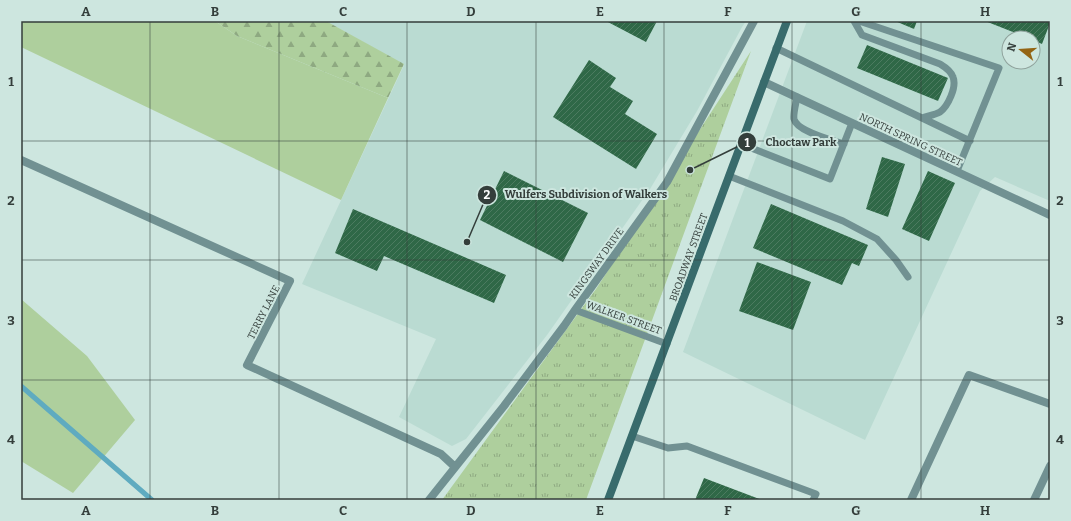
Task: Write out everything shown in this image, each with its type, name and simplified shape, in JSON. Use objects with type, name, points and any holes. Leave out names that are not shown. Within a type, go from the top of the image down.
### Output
[{"type":"main road","name":"BROADWAY STREET","points":[[608,500],[787,21]]},
{"type":"street","name":"KINGSWAY DRIVE","points":[[430,500],[504,406],[564,326],[667,182],[754,21]]},
{"type":"street","name":"NORTH SPRING STREET","points":[[764,82],[1050,215]]},
{"type":"street","name":"TERRY LANE","points":[[21,160],[290,281],[247,365],[441,454],[455,467]]},
{"type":"street","points":[[911,500],[969,375],[1050,404]]},
{"type":"street","points":[[1034,500],[1050,466]]},
{"type":"lane","points":[[854,21],[862,35],[940,64],[948,70],[954,78],[953,91],[947,104],[939,112],[922,118]]},
{"type":"lane","points":[[859,21],[999,68],[957,171]]},
{"type":"lane","points":[[776,48],[970,141]]},
{"type":"lane","points":[[797,97],[794,119],[796,124],[805,131],[844,144]]},
{"type":"lane","points":[[741,144],[830,179],[852,123]]},
{"type":"lane","points":[[729,176],[843,221],[877,239],[896,260],[908,277]]},
{"type":"lane","name":"WALKER STREET","points":[[574,310],[667,344]]},
{"type":"lane","points":[[632,436],[668,448],[687,446],[816,494],[813,500]]},
{"type":"shaded area","points":[[326,21],[746,21],[697,111],[650,189],[547,335],[466,439],[452,446],[399,417],[436,339],[302,284],[404,65]]},
{"type":"shaded area","points":[[807,21],[1050,21],[1050,201],[995,177],[980,191],[865,440],[683,352]]},
{"type":"green space","points":[[21,21],[215,21],[237,36],[388,98],[341,200],[21,47]]},
{"type":"green space","points":[[215,21],[326,21],[404,64],[388,98],[237,36]]},
{"type":"green space","points":[[751,51],[586,500],[442,500],[596,289]]},
{"type":"green space","points":[[21,299],[87,356],[135,420],[73,493],[21,461]]},
{"type":"building","points":[[606,21],[657,21],[646,42]]},
{"type":"building","points":[[895,21],[917,21],[914,29]]},
{"type":"building","points":[[985,21],[1050,21],[1042,44],[1041,30],[1008,30]]},
{"type":"building","points":[[867,45],[948,78],[938,101],[857,68]]},
{"type":"building","points":[[589,60],[616,78],[610,87],[633,101],[625,114],[657,134],[636,169],[553,117]]},
{"type":"building","points":[[882,157],[905,164],[888,217],[866,209]]},
{"type":"building","points":[[504,171],[588,213],[563,262],[480,220]]},
{"type":"building","points":[[928,171],[955,183],[929,241],[902,229]]},
{"type":"building","points":[[771,204],[868,245],[859,266],[852,263],[842,285],[753,248]]},
{"type":"building","points":[[353,209],[506,275],[494,303],[384,256],[377,271],[335,253]]},
{"type":"building","points":[[757,262],[811,282],[793,330],[739,311]]},
{"type":"building","points":[[704,478],[762,500],[695,500]]},
{"type":"waterway","points":[[21,386],[152,500]]},
{"type":"place","name":"Choctaw Park","points":[[690,170]]},
{"type":"place","name":"Wulfers Subdivision of Walkers","points":[[467,242]]}]
